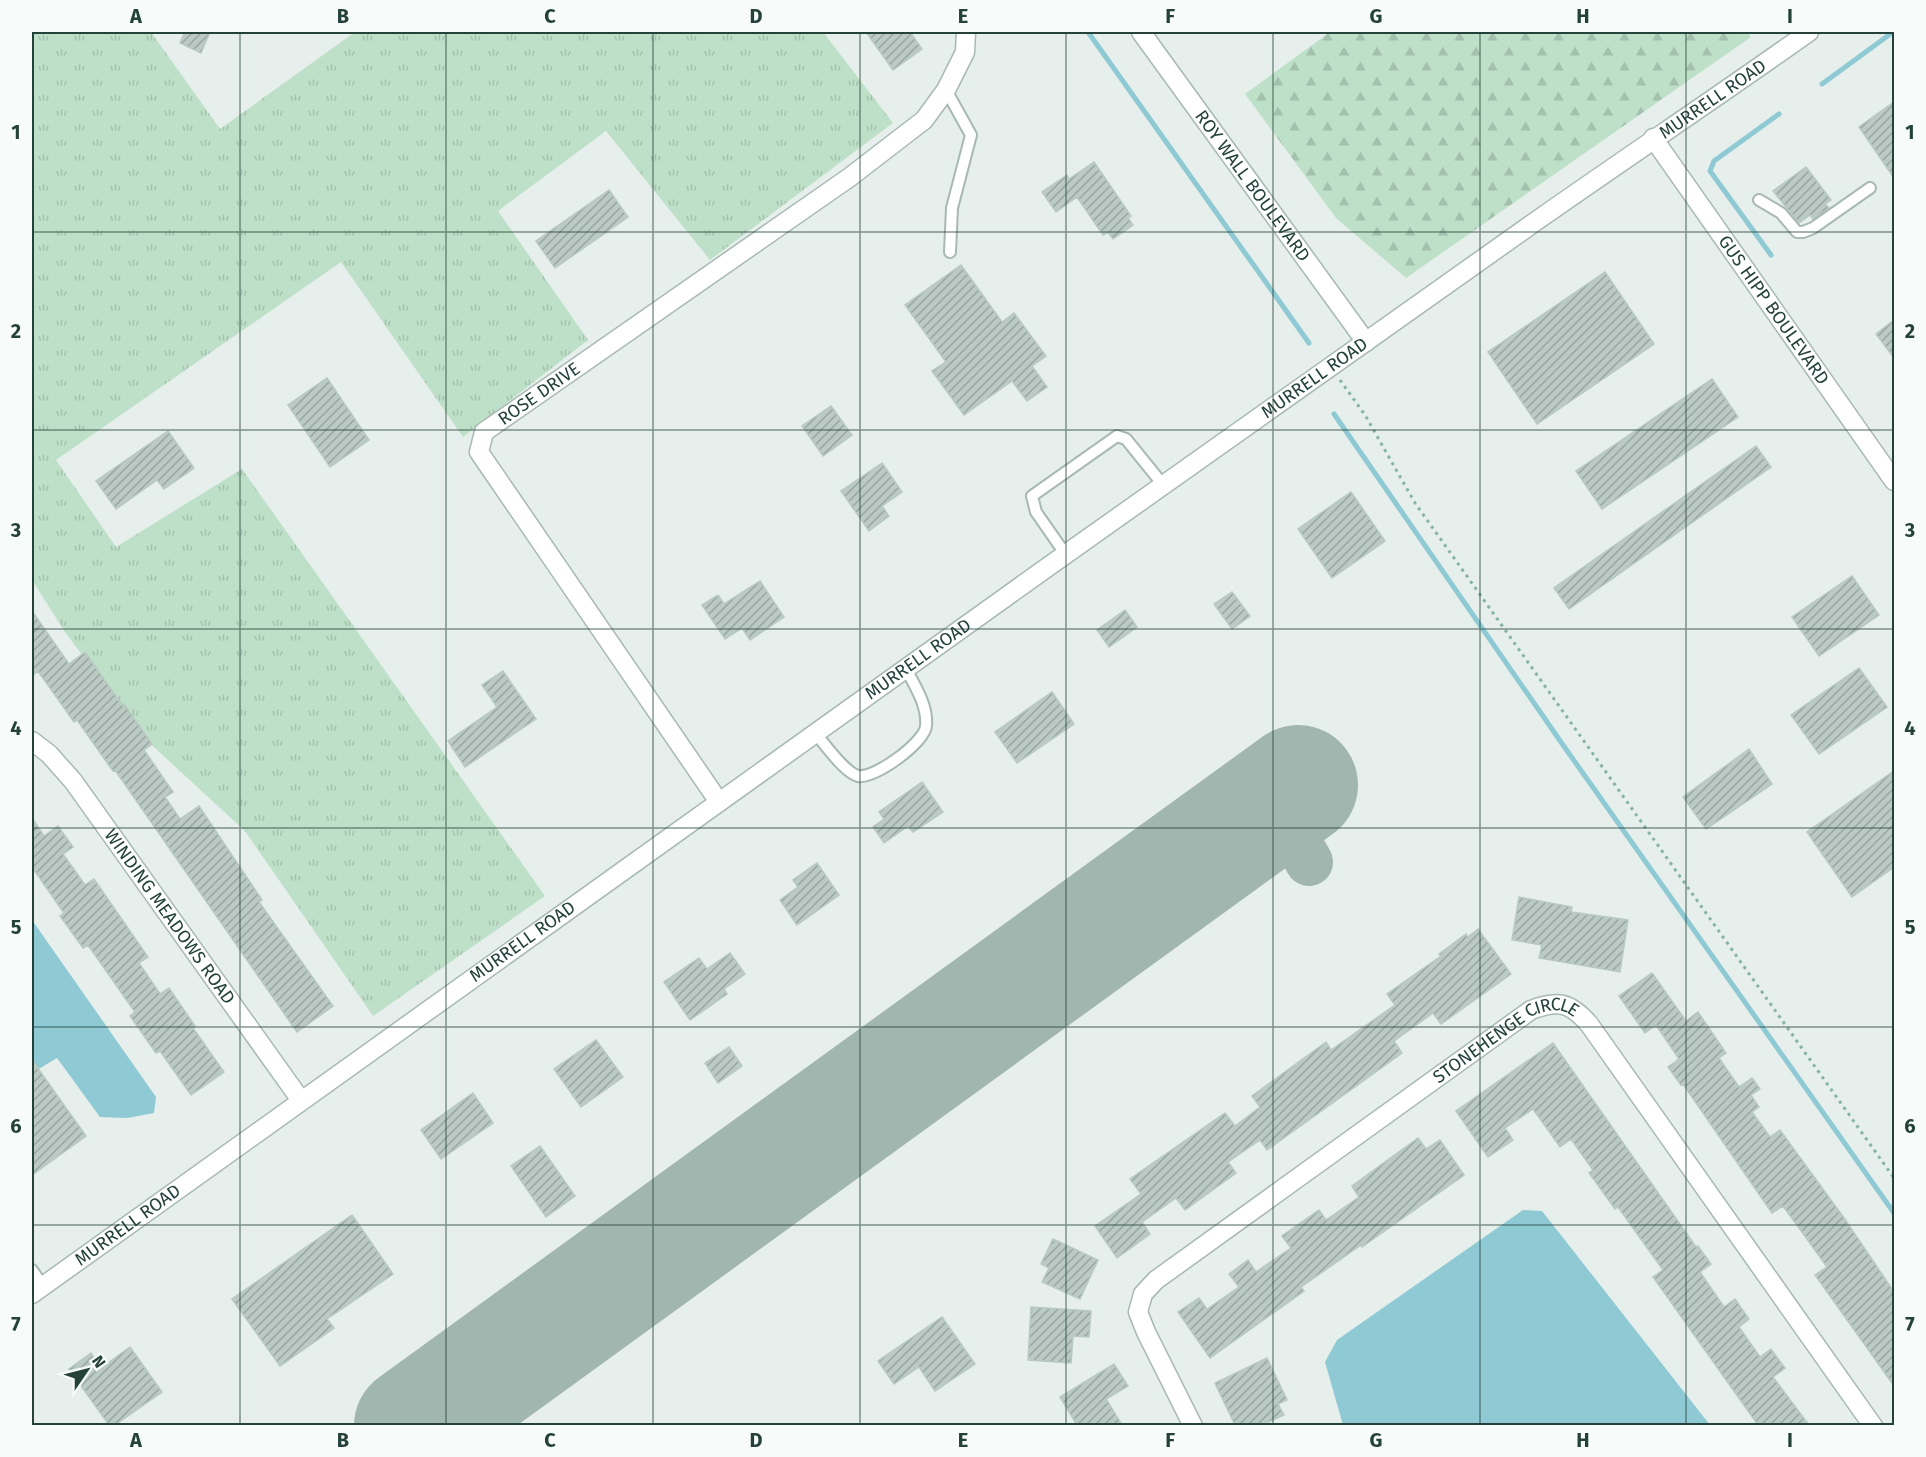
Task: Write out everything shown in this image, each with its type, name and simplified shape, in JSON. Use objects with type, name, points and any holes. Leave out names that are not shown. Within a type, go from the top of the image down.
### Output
[{"type":"street","name":"ROSE DRIVE","points":[[719,802],[479,452],[484,432],[850,177],[924,120],[946,90],[964,52],[966,32]]},
{"type":"street","name":"ROY WALL BOULEVARD","points":[[1141,32],[1366,342]]},
{"type":"street","name":"MURRELL ROAD","points":[[37,1290],[300,1099],[1330,367],[1653,138],[1809,32]]},
{"type":"street","name":"GUS HIPP BOULEVARD","points":[[1653,138],[1894,480]]},
{"type":"street","name":"WINDING MEADOWS ROAD","points":[[32,741],[49,754],[73,781],[300,1099]]},
{"type":"street","name":"STONEHENGE CIRCLE","points":[[1193,1425],[1138,1312],[1143,1294],[1156,1280],[1531,1010],[1548,1004],[1562,1004],[1578,1011],[1589,1024],[1873,1425]]},
{"type":"lane","points":[[946,90],[971,135],[952,208],[950,252]]},
{"type":"lane","points":[[1759,200],[1781,213],[1797,232],[1803,232],[1813,228],[1870,188]]},
{"type":"lane","points":[[1066,555],[1036,512],[1032,496],[1070,469],[1117,436],[1126,439],[1164,486]]},
{"type":"lane","points":[[815,733],[847,770],[858,776],[869,775],[886,767],[921,739],[927,727],[919,694],[906,669]]},
{"type":"lane","points":[[32,1270],[37,1290]]},
{"type":"path","points":[[1330,367],[1365,415],[1415,503],[1894,1178]]},
{"type":"green space","points":[[32,32],[151,32],[220,129],[355,32],[823,32],[893,123],[710,260],[606,131],[498,211],[588,340],[463,437],[341,262],[56,460],[116,547],[242,469],[545,896],[373,1016],[245,831],[143,737],[65,632],[32,580]]},
{"type":"green space","points":[[1330,32],[1747,32],[1751,37],[1406,278],[1336,218],[1245,94]]},
{"type":"water","points":[[32,920],[156,1097],[154,1113],[127,1118],[100,1117],[57,1058],[32,1073]]},
{"type":"water","points":[[1523,1210],[1542,1211],[1710,1425],[1343,1425],[1325,1362],[1337,1340]]},
{"type":"building","points":[[185,32],[210,32],[201,53],[180,43]]},
{"type":"building","points":[[866,32],[910,32],[922,49],[893,70]]},
{"type":"building","points":[[1894,102],[1894,178],[1859,127]]},
{"type":"building","points":[[1094,162],[1131,216],[1128,218],[1133,225],[1113,239],[1108,232],[1103,235],[1077,197],[1056,212],[1042,192],[1067,175],[1069,179]]},
{"type":"building","points":[[1806,167],[1831,200],[1825,204],[1829,208],[1813,219],[1810,215],[1799,223],[1773,191]]},
{"type":"building","points":[[609,190],[628,217],[555,268],[536,241]]},
{"type":"building","points":[[961,265],[1002,322],[1014,313],[1046,356],[1032,366],[1047,387],[1027,401],[1012,381],[964,415],[932,371],[946,362],[905,305]]},
{"type":"building","points":[[1605,272],[1654,344],[1537,424],[1488,352]]},
{"type":"building","points":[[1894,320],[1894,358],[1876,334]]},
{"type":"building","points":[[327,378],[369,440],[330,467],[288,405]]},
{"type":"building","points":[[1712,379],[1738,417],[1602,509],[1576,471]]},
{"type":"building","points":[[831,406],[852,435],[823,456],[802,426]]},
{"type":"building","points":[[168,431],[194,468],[164,489],[157,480],[116,509],[96,481]]},
{"type":"building","points":[[1756,446],[1771,467],[1569,609],[1554,588]]},
{"type":"building","points":[[882,463],[902,492],[882,506],[889,516],[869,531],[841,491]]},
{"type":"building","points":[[1351,492],[1385,541],[1332,578],[1298,529]]},
{"type":"building","points":[[1852,576],[1879,615],[1819,656],[1792,617]]},
{"type":"building","points":[[760,581],[784,617],[750,640],[742,628],[725,639],[702,605],[718,595],[724,604]]},
{"type":"building","points":[[1232,592],[1250,616],[1232,629],[1214,604]]},
{"type":"building","points":[[1125,610],[1137,627],[1109,647],[1097,630]]},
{"type":"building","points":[[32,611],[69,664],[85,652],[152,744],[144,750],[173,792],[165,797],[180,819],[199,806],[262,900],[259,902],[333,1006],[297,1032],[115,770],[113,771],[77,720],[74,722],[38,671],[32,676]]},
{"type":"building","points":[[1859,668],[1887,707],[1819,754],[1791,715]]},
{"type":"building","points":[[503,671],[536,719],[465,767],[448,741],[497,707],[482,685]]},
{"type":"building","points":[[1052,692],[1074,724],[1017,763],[995,732]]},
{"type":"building","points":[[1749,749],[1772,784],[1706,829],[1683,797]]},
{"type":"building","points":[[1894,771],[1894,867],[1852,897],[1807,832]]},
{"type":"building","points":[[922,782],[943,812],[913,832],[908,826],[884,843],[873,827],[884,819],[879,812]]},
{"type":"building","points":[[32,818],[44,836],[58,826],[73,847],[63,854],[85,885],[94,879],[148,957],[139,963],[160,994],[169,988],[195,1026],[193,1028],[224,1072],[191,1095],[160,1051],[156,1053],[130,1016],[135,1012],[88,945],[83,948],[60,916],[64,913],[32,867]]},
{"type":"building","points":[[817,863],[839,895],[797,925],[780,900],[798,887],[793,880]]},
{"type":"building","points":[[1519,897],[1572,907],[1571,912],[1628,920],[1620,972],[1539,958],[1542,945],[1512,940]]},
{"type":"building","points":[[1478,929],[1511,974],[1441,1024],[1433,1013],[1394,1041],[1402,1053],[1267,1150],[1260,1140],[1228,1162],[1236,1173],[1185,1210],[1176,1198],[1142,1222],[1150,1234],[1117,1258],[1095,1226],[1141,1194],[1130,1179],[1225,1113],[1235,1126],[1260,1107],[1252,1096],[1326,1042],[1331,1050],[1395,1005],[1387,994],[1441,956],[1439,954],[1466,934],[1468,937]]},
{"type":"building","points":[[730,953],[745,974],[724,989],[727,994],[690,1020],[664,982],[699,958],[707,969]]},
{"type":"building","points":[[1652,973],[1686,1021],[1698,1012],[1726,1053],[1719,1058],[1739,1087],[1752,1078],[1760,1089],[1751,1095],[1759,1107],[1752,1112],[1770,1137],[1780,1130],[1894,1292],[1894,1386],[1815,1275],[1827,1267],[1783,1206],[1772,1213],[1683,1084],[1681,1085],[1668,1067],[1679,1059],[1656,1025],[1645,1033],[1619,996]]},
{"type":"building","points":[[596,1040],[623,1077],[581,1107],[554,1069]]},
{"type":"building","points":[[1553,1043],[1696,1247],[1698,1246],[1711,1264],[1700,1272],[1724,1307],[1735,1299],[1749,1319],[1739,1327],[1760,1357],[1771,1349],[1785,1368],[1773,1377],[1809,1425],[1758,1425],[1653,1277],[1663,1270],[1618,1207],[1615,1209],[1589,1173],[1593,1170],[1571,1139],[1560,1147],[1533,1109],[1505,1128],[1513,1140],[1488,1157],[1456,1111]]},
{"type":"building","points":[[729,1047],[742,1066],[718,1083],[705,1063]]},
{"type":"building","points":[[32,1060],[86,1136],[32,1175]]},
{"type":"building","points":[[473,1093],[493,1123],[441,1159],[421,1130]]},
{"type":"building","points":[[1418,1138],[1426,1149],[1440,1140],[1464,1175],[1301,1287],[1304,1291],[1210,1358],[1178,1312],[1199,1298],[1207,1309],[1239,1287],[1229,1274],[1248,1260],[1256,1272],[1291,1248],[1282,1236],[1319,1210],[1326,1220],[1359,1197],[1352,1186]]},
{"type":"building","points":[[540,1146],[575,1196],[546,1217],[511,1166]]},
{"type":"building","points":[[352,1215],[393,1274],[327,1319],[334,1328],[280,1366],[232,1299]]},
{"type":"building","points":[[1053,1239],[1098,1260],[1080,1299],[1042,1282],[1049,1268],[1041,1264]]},
{"type":"building","points":[[1031,1307],[1091,1311],[1089,1337],[1073,1336],[1071,1363],[1028,1360]]},
{"type":"building","points":[[942,1317],[975,1364],[935,1391],[919,1367],[894,1384],[878,1361]]},
{"type":"building","points":[[130,1347],[162,1392],[115,1425],[109,1425],[69,1369],[91,1353],[101,1368]]},
{"type":"building","points":[[1267,1358],[1287,1400],[1278,1404],[1284,1415],[1262,1425],[1235,1425],[1215,1383]]},
{"type":"building","points":[[1114,1364],[1128,1386],[1106,1399],[1122,1425],[1077,1425],[1060,1397]]},
{"type":"waterway","points":[[1088,32],[1309,343]]},
{"type":"waterway","points":[[1822,84],[1893,32]]},
{"type":"waterway","points":[[1771,255],[1710,171],[1714,161],[1779,114]]},
{"type":"waterway","points":[[1334,414],[1563,745],[1894,1213]]},
{"type":"taxiway","points":[[1275,803],[1309,862]]},
{"type":"runway","points":[[414,1426],[1298,785]]}]
